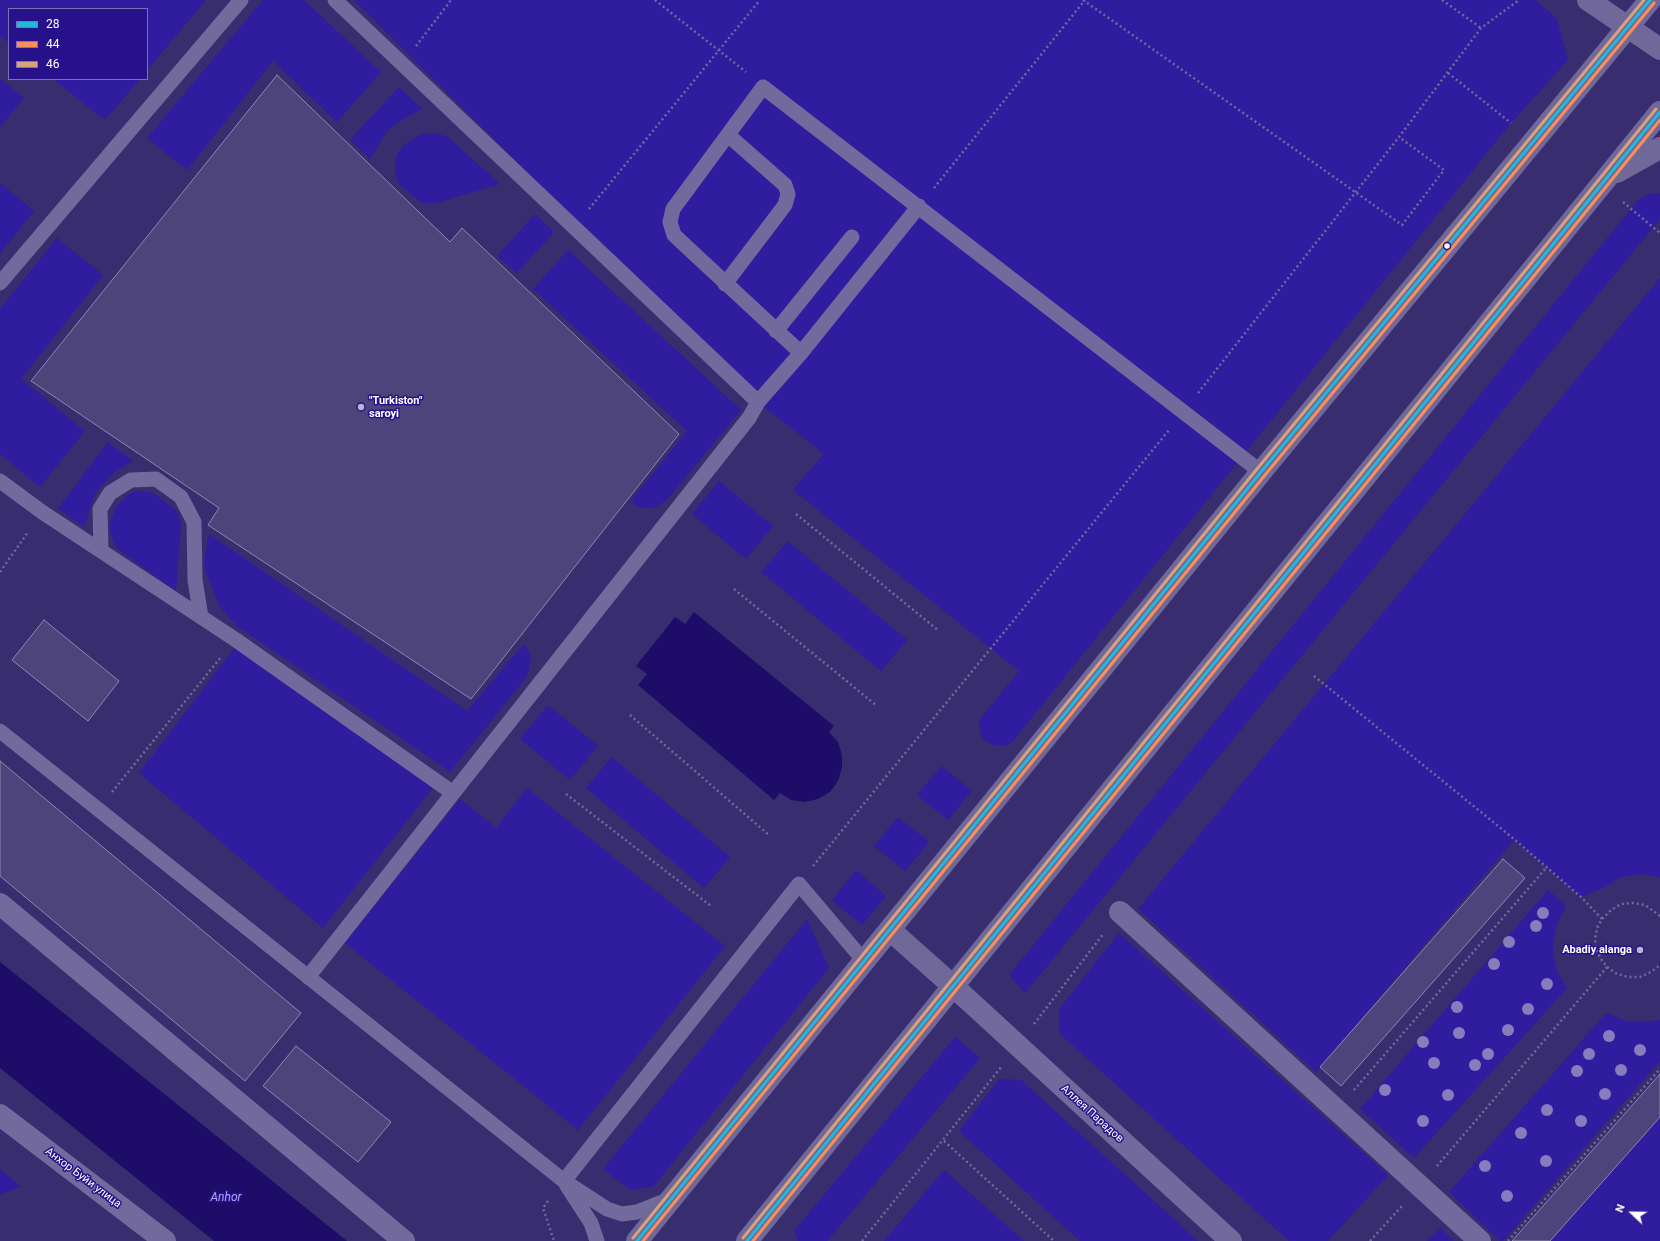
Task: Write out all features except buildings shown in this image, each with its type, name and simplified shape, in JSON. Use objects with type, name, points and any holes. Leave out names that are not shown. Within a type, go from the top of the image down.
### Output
[{"type":"main road","points":[[1588,0],[1660,49]]},
{"type":"main road","points":[[636,1241],[1261,472],[1448,247],[1650,0]]},
{"type":"main road","points":[[747,1241],[1660,112]]},
{"type":"main road","points":[[1600,185],[1620,171],[1660,148]]},
{"type":"main road","points":[[890,930],[953,986]]},
{"type":"street","points":[[0,904],[404,1241]]},
{"type":"street","points":[[1120,912],[1480,1241]]},
{"type":"street","name":"Аллея Парадов","points":[[953,986],[1231,1241]]},
{"type":"street","name":"Анхор Буйи улица","points":[[0,1115],[165,1241]]},
{"type":"lane","points":[[0,283],[241,0]]},
{"type":"lane","points":[[335,0],[575,226],[758,402]]},
{"type":"lane","points":[[801,353],[674,235],[670,222],[673,210],[764,87],[1261,472]]},
{"type":"lane","points":[[725,284],[785,205],[788,194],[785,185],[728,136]]},
{"type":"lane","points":[[308,977],[749,418],[758,402],[801,353],[919,206]]},
{"type":"lane","points":[[776,331],[852,237]]},
{"type":"lane","points":[[101,550],[100,509],[110,492],[131,480],[156,479],[181,497],[194,522],[195,580],[201,617]]},
{"type":"lane","points":[[0,480],[42,512],[236,640],[453,793]]},
{"type":"lane","points":[[0,731],[564,1181],[607,1209],[622,1214],[637,1212],[672,1198]]},
{"type":"lane","points":[[564,1181],[799,884],[864,961]]},
{"type":"lane","points":[[564,1181],[590,1223],[597,1241]]},
{"type":"path","points":[[402,63],[451,0]]},
{"type":"path","points":[[655,0],[764,87]]},
{"type":"path","points":[[575,226],[760,0]]},
{"type":"path","points":[[919,206],[1084,0],[1402,225],[1444,170],[1399,137]]},
{"type":"path","points":[[1442,0],[1481,28]]},
{"type":"path","points":[[799,884],[916,738],[980,662],[1184,411],[1356,193],[1481,28],[1520,0]]},
{"type":"path","points":[[1448,73],[1511,123]]},
{"type":"path","points":[[1623,202],[1660,233]]},
{"type":"path","points":[[0,572],[42,512]]},
{"type":"path","points":[[796,514],[939,631]]},
{"type":"path","points":[[734,589],[877,706]]},
{"type":"path","points":[[98,809],[236,640]]},
{"type":"path","points":[[1314,676],[1546,868],[1602,919]]},
{"type":"path","points":[[630,715],[769,836]]},
{"type":"path","points":[[566,794],[711,906]]},
{"type":"path","points":[[1336,1110],[1546,868]]},
{"type":"path","points":[[1660,916],[1645,905],[1633,903],[1621,904],[1611,910],[1602,919],[1597,928],[1595,939],[1596,949],[1600,959],[1607,968],[1617,974],[1628,977],[1640,977],[1651,972],[1660,964]]},
{"type":"path","points":[[862,1241],[944,1141],[1120,912]]},
{"type":"path","points":[[1370,1241],[1420,1186],[1607,968]]},
{"type":"path","points":[[1508,1241],[1660,1069]]},
{"type":"path","points":[[944,1141],[1054,1241]]},
{"type":"path","points":[[554,1241],[543,1208],[564,1181]]},
{"type":"shaded area","points":[[0,0],[206,0],[148,69],[148,8],[8,8],[8,42],[0,36]]},
{"type":"shaded area","points":[[263,0],[304,0],[381,72],[337,122],[273,61],[187,170],[147,138]]},
{"type":"shaded area","points":[[354,0],[1536,0],[1557,19],[1568,60],[1511,123],[1013,741],[1006,746],[999,746],[993,745],[982,738],[979,726],[980,719],[1019,671],[793,490],[824,454],[758,402]]},
{"type":"shaded area","points":[[0,79],[24,98],[0,127]]},
{"type":"shaded area","points":[[54,80],[139,80],[105,120]]},
{"type":"shaded area","points":[[399,87],[422,109],[403,119],[387,131],[370,159],[350,140]]},
{"type":"shaded area","points":[[430,133],[448,137],[500,184],[436,203],[422,203],[399,184],[396,177],[395,161],[398,153],[405,144],[422,134]]},
{"type":"shaded area","points":[[0,183],[34,211],[0,254]]},
{"type":"shaded area","points":[[1660,193],[1660,219],[1025,993],[1009,975],[1639,199],[1651,194]]},
{"type":"shaded area","points":[[535,214],[554,232],[517,273],[497,256]]},
{"type":"shaded area","points":[[57,238],[103,275],[21,379],[85,431],[40,487],[0,454],[0,309]]},
{"type":"shaded area","points":[[568,250],[741,410],[667,500],[653,508],[643,508],[630,502],[687,431],[533,289]]},
{"type":"shaded area","points":[[1660,278],[1660,877],[1644,874],[1621,877],[1603,888],[1581,897],[1514,840],[1316,1072],[1138,909]]},
{"type":"shaded area","points":[[108,442],[133,461],[115,472],[100,487],[94,496],[84,527],[58,508]]},
{"type":"shaded area","points":[[719,481],[773,526],[746,559],[692,514]]},
{"type":"shaded area","points":[[138,491],[153,493],[177,511],[181,524],[176,591],[119,550],[113,542],[109,525],[116,507],[130,493]]},
{"type":"shaded area","points":[[209,534],[467,711],[524,644],[531,656],[529,670],[525,679],[450,772],[237,626],[220,607],[206,573],[204,560]]},
{"type":"shaded area","points":[[788,541],[907,640],[881,671],[761,572]]},
{"type":"shaded area","points":[[236,646],[436,784],[323,928],[139,773]]},
{"type":"shaded area","points":[[548,705],[598,746],[570,780],[520,739]]},
{"type":"shaded area","points":[[612,757],[730,857],[704,888],[586,788]]},
{"type":"shaded area","points":[[942,766],[972,791],[948,820],[917,795]]},
{"type":"shaded area","points":[[527,788],[725,946],[578,1130],[345,943],[460,799],[496,828]]},
{"type":"shaded area","points":[[898,817],[929,842],[905,871],[874,846]]},
{"type":"shaded area","points":[[856,870],[886,896],[862,925],[832,900]]},
{"type":"shaded area","points":[[1548,890],[1566,906],[1556,926],[1553,948],[1556,970],[1567,988],[1414,1158],[1360,1109]]},
{"type":"shaded area","points":[[807,919],[829,968],[653,1187],[631,1190],[603,1169]]},
{"type":"shaded area","points":[[1119,933],[1388,1175],[1328,1241],[1289,1241],[1059,1033],[1059,1009]]},
{"type":"shaded area","points":[[1606,1013],[1626,1021],[1641,1022],[1660,1020],[1660,1061],[1503,1241],[1500,1241],[1449,1192]]},
{"type":"shaded area","points":[[955,1037],[980,1058],[827,1241],[798,1241],[795,1230]]},
{"type":"shaded area","points":[[999,1079],[1021,1080],[1198,1241],[1080,1241],[959,1131]]},
{"type":"shaded area","points":[[1660,1117],[1660,1241],[1550,1241]]},
{"type":"shaded area","points":[[0,1169],[21,1187],[0,1194]]},
{"type":"shaded area","points":[[944,1170],[1024,1241],[884,1241]]},
{"type":"shaded area","points":[[1440,1228],[1454,1241],[1427,1241]]},
{"type":"water","points":[[694,612],[834,726],[829,732],[838,742],[842,755],[842,768],[838,781],[830,792],[818,799],[805,802],[791,800],[780,793],[774,800],[638,685],[647,674],[636,666],[675,617],[685,624]]},
{"type":"water","name":"Anhor","points":[[0,962],[347,1241],[214,1241],[0,1068]]},
{"type":"transit line","name":"46","points":[[633,1238],[1257,469],[1644,0]]},
{"type":"transit line","name":"28","points":[[637,1241],[1261,472],[1650,0]]},
{"type":"transit line","name":"44","points":[[643,1241],[1265,475],[1654,3]]},
{"type":"transit line","name":"46","points":[[743,1238],[1656,109]]},
{"type":"transit line","name":"28","points":[[747,1241],[1660,112]]},
{"type":"transit line","name":"44","points":[[753,1241],[1660,120]]},
{"type":"place","name":"\"Turkiston\" saroyi","points":[[361,407]]},
{"type":"place","name":"Abadiy alanga","points":[[1640,950]]}]
